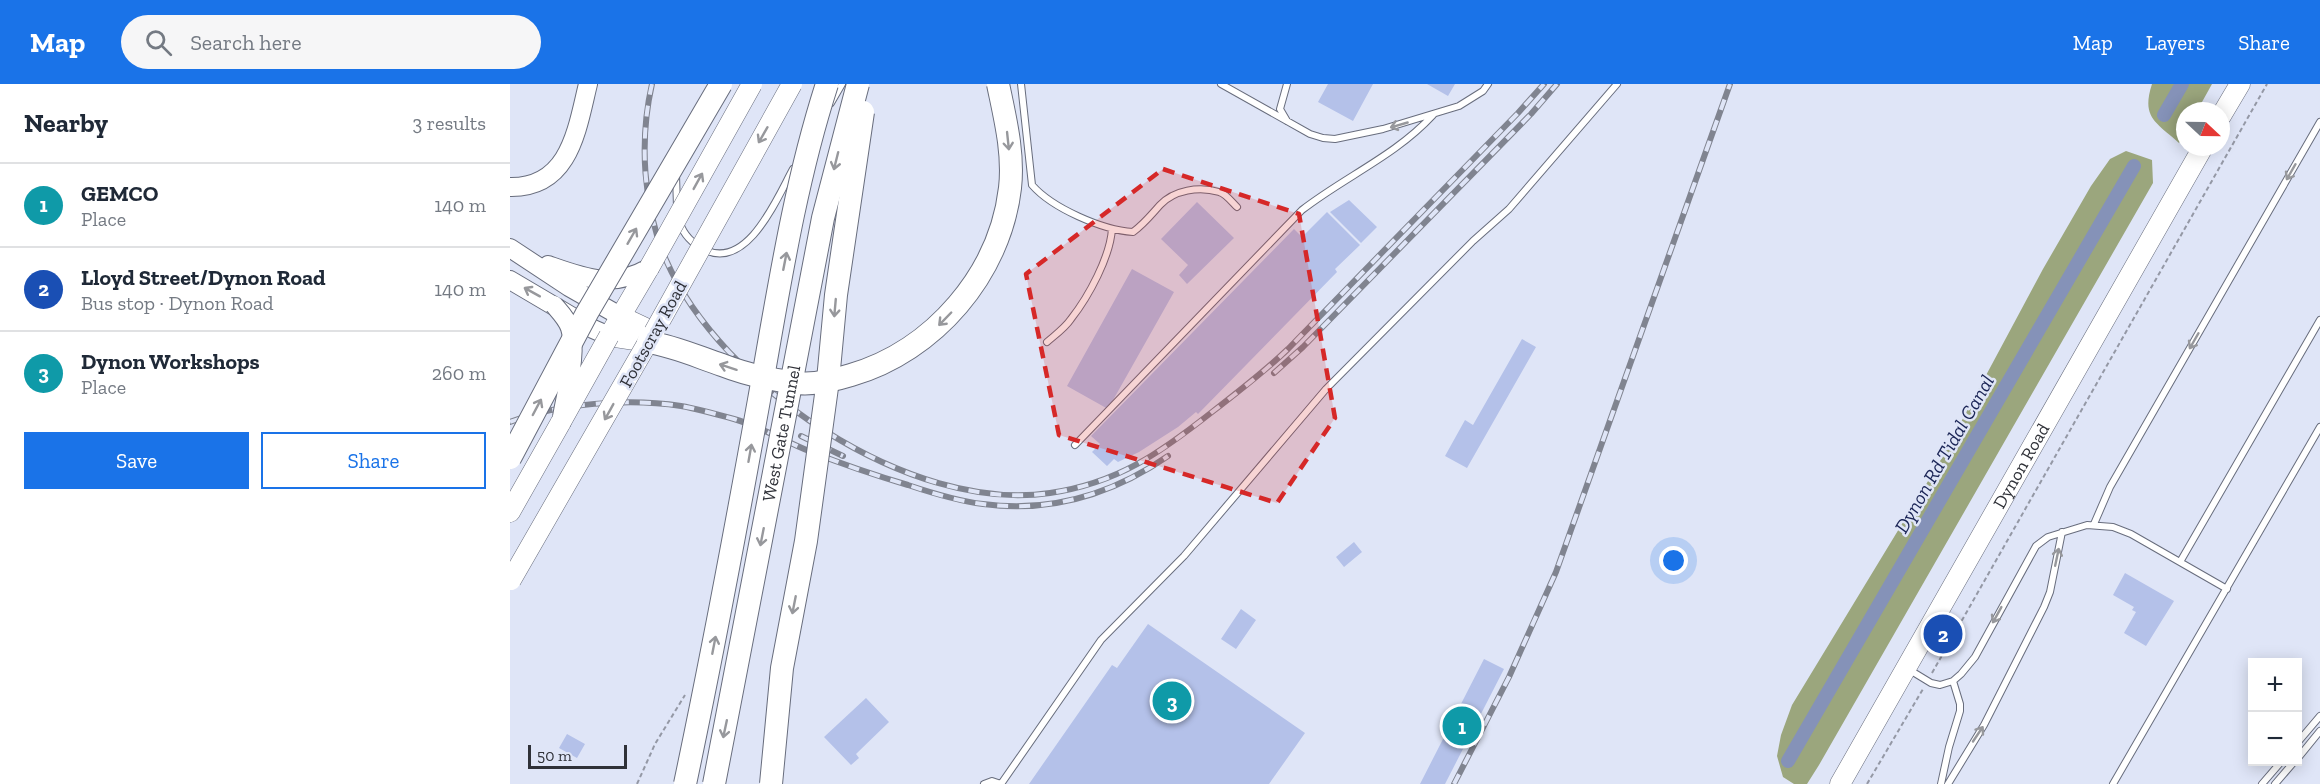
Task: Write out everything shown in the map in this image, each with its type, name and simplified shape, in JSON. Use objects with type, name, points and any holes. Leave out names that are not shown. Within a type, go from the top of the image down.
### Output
[{"type":"highway","points":[[510,458],[586,313],[721,84]]},
{"type":"highway","name":"West Gate Tunnel","points":[[685,784],[732,551],[793,221],[805,164],[827,84]]},
{"type":"highway","name":"West Gate Tunnel","points":[[714,784],[823,218],[858,84]]},
{"type":"highway","points":[[771,784],[782,668],[807,541],[828,380],[836,295],[867,84]]},
{"type":"highway","points":[[651,337],[672,347],[741,371],[798,383],[841,378],[864,372],[890,360],[917,343],[943,322],[963,299],[988,261],[996,241],[1010,187],[1007,127],[998,84]]},
{"type":"main road","name":"Footscray Road","points":[[510,512],[752,84]]},
{"type":"main road","name":"Footscray Road","points":[[510,582],[651,337],[792,84]]},
{"type":"main road","points":[[2230,102],[2240,84]]},
{"type":"main road","name":"Dynon Road","points":[[1840,784],[2198,156]]},
{"type":"main road","points":[[620,316],[651,337]]},
{"type":"main road","points":[[609,336],[651,337]]},
{"type":"street","points":[[510,187],[535,183],[550,175],[561,165],[576,135],[588,84]]},
{"type":"street","points":[[510,248],[569,287],[620,316]]},
{"type":"street","points":[[526,258],[576,275],[609,281],[632,278],[649,268]]},
{"type":"street","points":[[510,280],[609,336]]},
{"type":"street","points":[[554,305],[567,320],[572,338],[571,361],[561,422]]},
{"type":"lane","points":[[713,84],[684,140],[678,160],[675,189],[683,231],[695,244],[712,252],[723,253],[743,245],[753,236],[774,206],[842,84]]},
{"type":"lane","points":[[1021,84],[1032,185],[1040,195],[1053,203],[1112,229],[1133,232],[1145,224],[1162,203],[1179,191],[1221,192],[1237,207]]},
{"type":"lane","points":[[1221,84],[1310,134],[1335,139],[1383,129],[1459,106],[1483,91],[1488,84]]},
{"type":"lane","points":[[1287,84],[1280,109],[1287,121]]},
{"type":"lane","points":[[984,784],[992,781],[1001,784],[1101,640],[1184,556],[1326,389],[1473,241],[1509,209],[1617,84]]},
{"type":"lane","points":[[1075,445],[1302,210],[1393,152],[1433,115]]},
{"type":"lane","points":[[2094,524],[2110,487],[2320,122]]},
{"type":"lane","points":[[1047,342],[1071,320],[1100,271],[1111,244],[1112,229]]},
{"type":"lane","points":[[2180,562],[2320,320]]},
{"type":"lane","points":[[2113,784],[2320,427]]},
{"type":"lane","points":[[1905,668],[1940,685],[1953,681],[1962,674],[1975,657],[2035,548],[2048,537],[2094,524],[2121,529],[2227,589]]},
{"type":"lane","points":[[1948,784],[1984,725],[2044,607],[2062,532]]},
{"type":"lane","points":[[1941,784],[1948,747],[1960,711],[1953,681]]},
{"type":"lane","points":[[2302,737],[2320,716]]},
{"type":"lane","points":[[2302,753],[2320,731]]},
{"type":"lane","points":[[2262,784],[2278,766]]},
{"type":"lane","points":[[2275,784],[2291,766]]},
{"type":"path","points":[[1867,784],[1928,681],[2267,84]]},
{"type":"path","points":[[637,784],[655,744],[687,691]]},
{"type":"highlighted area","points":[[1163,169],[1299,214],[1335,418],[1277,503],[1059,435],[1026,274]]},
{"type":"green space","points":[[2152,84],[2212,84],[2202,102],[2176,102],[2176,140],[2153,118],[2148,105]]},
{"type":"green space","points":[[2126,151],[2152,160],[2153,183],[1819,765],[1807,784],[1794,784],[1783,777],[1777,756],[1781,735],[1792,705],[1939,463],[2043,269],[2091,186],[2110,159]]},
{"type":"building","points":[[1328,84],[1373,84],[1353,121],[1318,102]]},
{"type":"building","points":[[1427,84],[1455,84],[1448,96]]},
{"type":"building","points":[[1349,200],[1377,227],[1361,243],[1330,212]]},
{"type":"building","points":[[1197,202],[1234,238],[1187,284],[1179,275],[1188,265],[1161,239]]},
{"type":"building","points":[[1327,212],[1360,245],[1335,269],[1337,272],[1198,414],[1196,412],[1178,427],[1139,452],[1118,462],[1114,459],[1107,466],[1092,452],[1100,444],[1091,436],[1294,229],[1302,237]]},
{"type":"building","points":[[1132,269],[1174,292],[1108,409],[1067,386]]},
{"type":"building","points":[[1522,339],[1536,347],[1467,468],[1445,456],[1465,420],[1473,425]]},
{"type":"building","points":[[1354,542],[1362,552],[1344,567],[1336,557]]},
{"type":"building","points":[[2125,573],[2174,601],[2146,646],[2124,633],[2136,612],[2132,610],[2134,607],[2113,595]]},
{"type":"building","points":[[1241,609],[1256,620],[1236,649],[1221,639]]},
{"type":"building","points":[[1148,624],[1305,733],[1269,784],[1029,784],[1112,665],[1117,668]]},
{"type":"building","points":[[1484,659],[1504,669],[1445,784],[1420,784]]},
{"type":"building","points":[[866,698],[889,722],[856,754],[859,758],[851,765],[824,737]]},
{"type":"building","points":[[567,734],[585,744],[577,758],[559,748]]},
{"type":"waterway","name":"Dynon Rd Tidal Canal","points":[[2164,115],[2182,84]]},
{"type":"waterway","name":"Dynon Rd Tidal Canal","points":[[1788,761],[2134,166]]},
{"type":"railway","points":[[652,84],[645,128],[645,150],[648,196],[658,239],[666,260],[693,307],[730,353],[775,395],[826,432],[881,462],[939,483],[996,494],[1050,493],[1097,482],[1137,464],[1193,427],[1251,382],[1288,349],[1544,84]]},
{"type":"railway","points":[[1274,373],[1303,347],[1531,114],[1557,84]]},
{"type":"railway","points":[[1454,784],[1509,677],[1556,572],[1730,84]]},
{"type":"railway","points":[[510,422],[572,406],[639,402],[681,406],[743,422],[821,456],[926,491],[964,501],[1008,506],[1032,506],[1080,498],[1125,481],[1168,456]]},
{"type":"railway","points":[[801,436],[843,456]]},
{"type":"place","name":"Lloyd Street/Dynon Road","points":[[1943,634]]},
{"type":"place","name":"Dynon Workshops","points":[[1172,701]]},
{"type":"place","name":"GEMCO","points":[[1462,726]]}]
